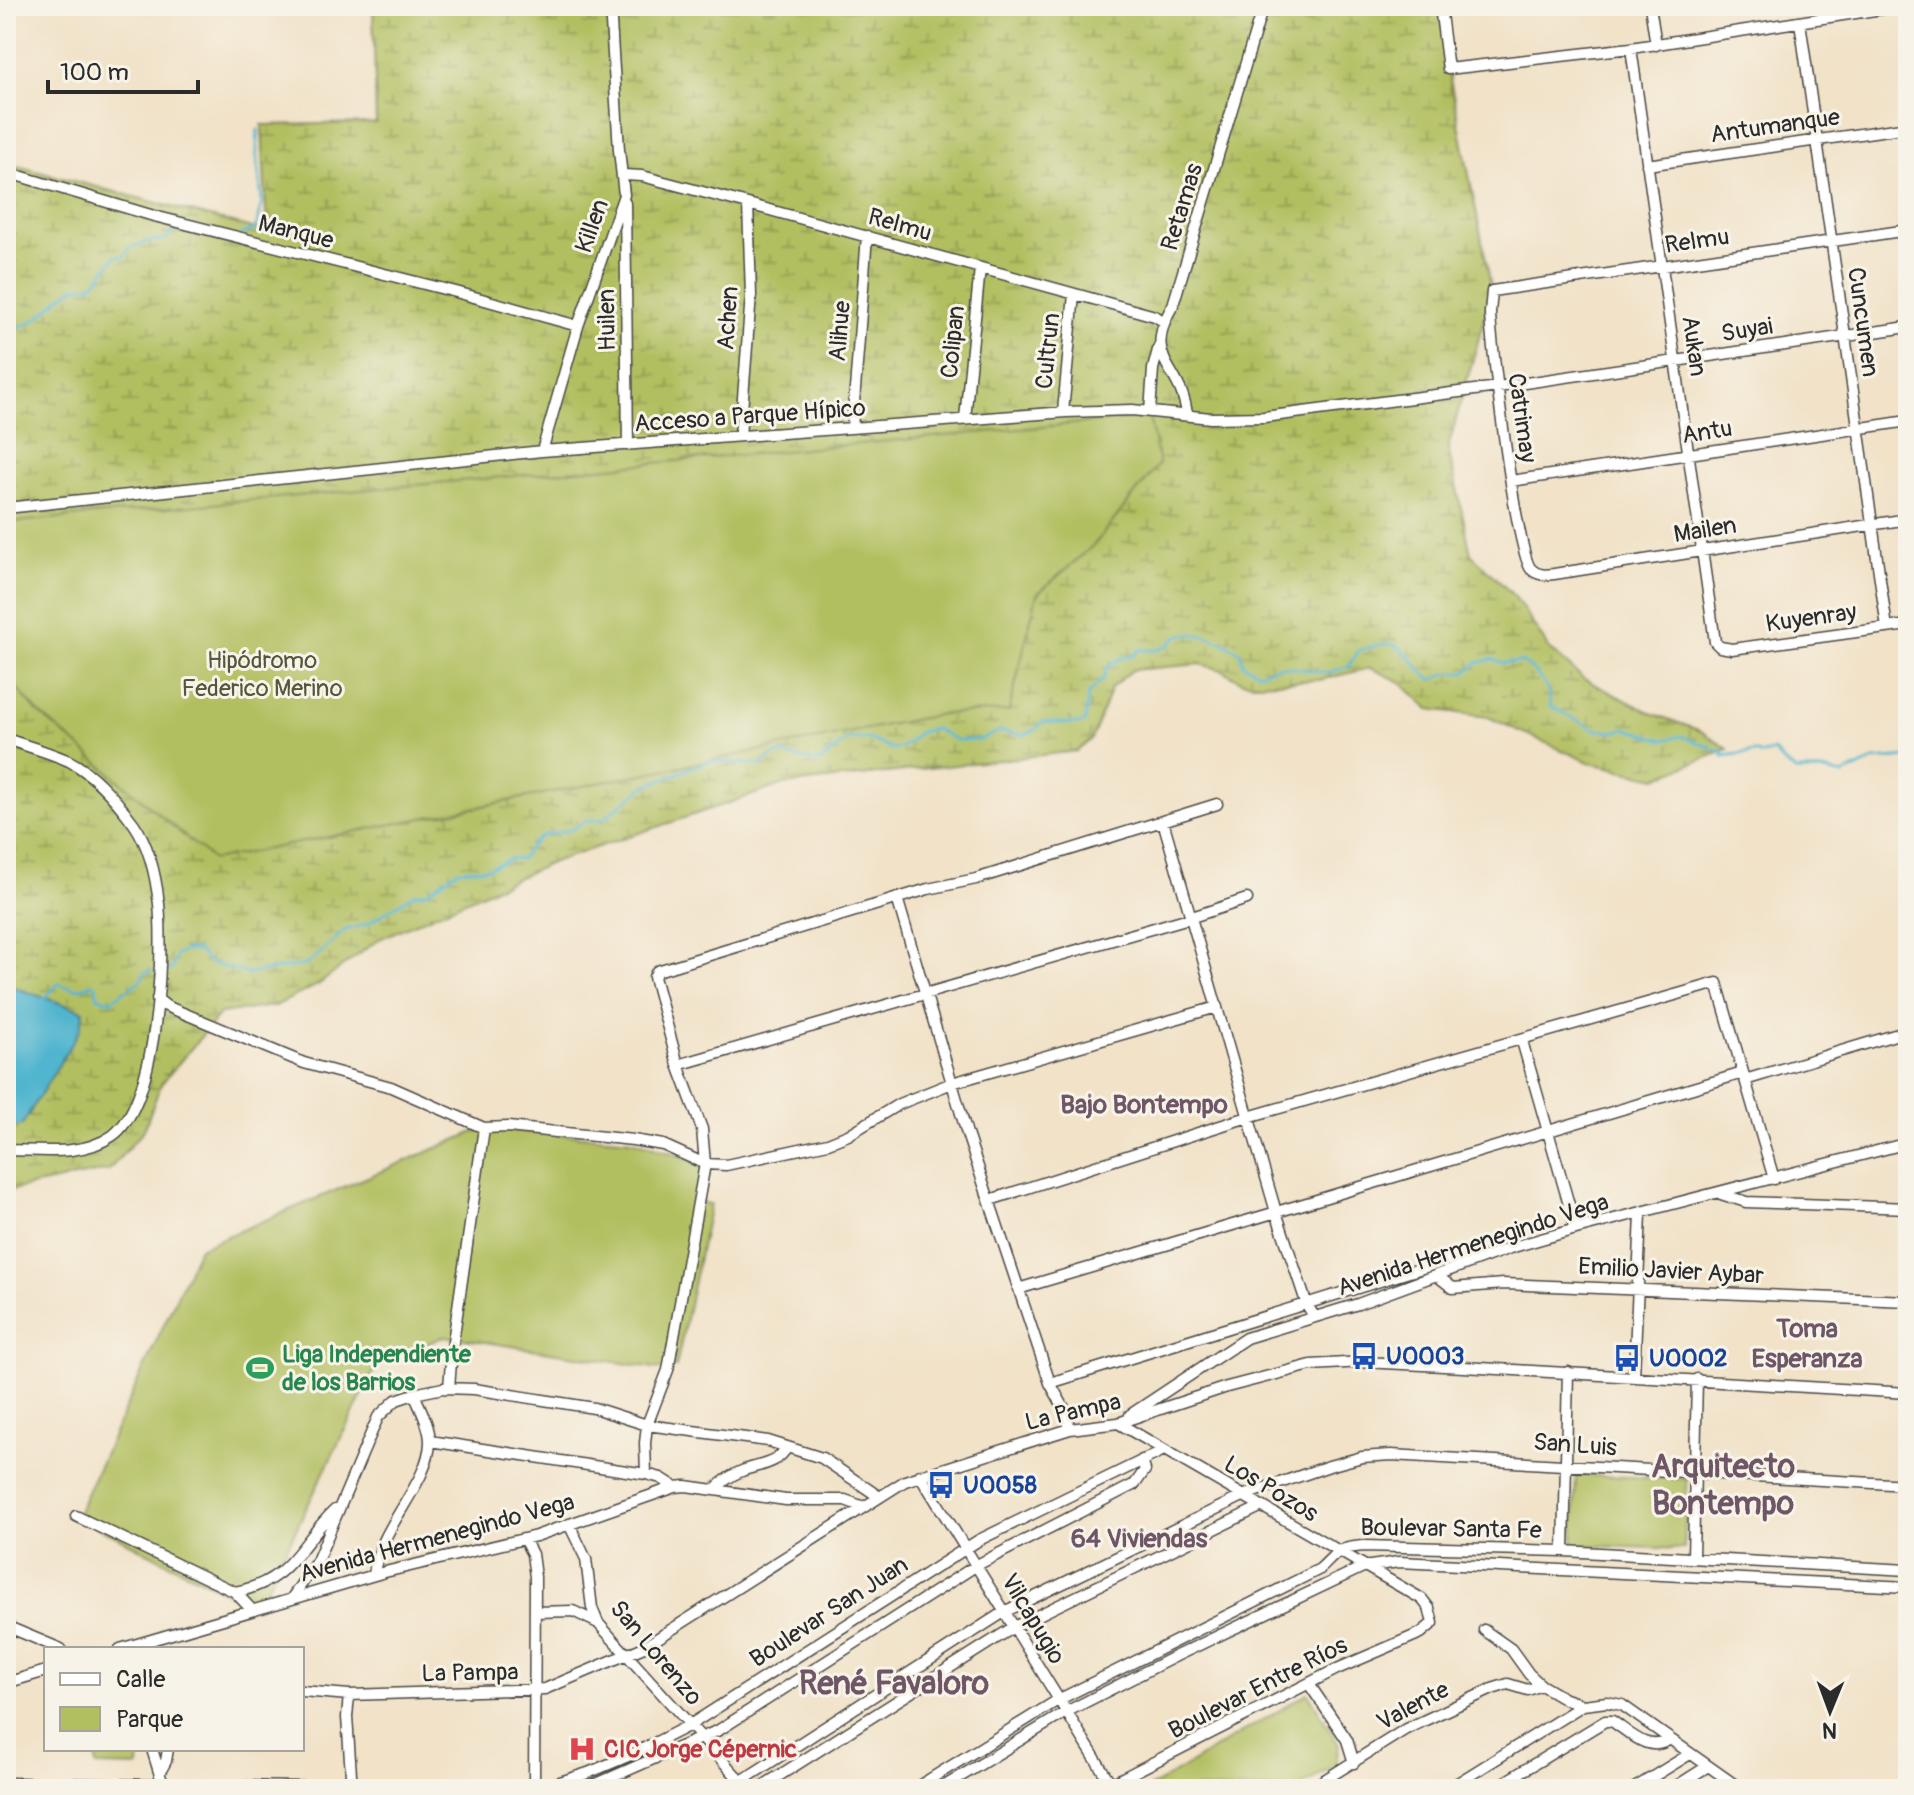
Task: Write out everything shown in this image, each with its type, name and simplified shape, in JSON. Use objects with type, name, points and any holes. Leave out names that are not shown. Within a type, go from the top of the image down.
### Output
[{"type":"street","name":"Killen","points":[[542,451],[578,326],[624,195],[610,6]]},
{"type":"street","name":"Retamas","points":[[1150,412],[1153,369],[1163,321],[1173,305],[1263,6]]},
{"type":"street","points":[[1440,6],[1448,69],[1656,45],[1901,6]]},
{"type":"street","points":[[1650,6],[1656,45]]},
{"type":"street","name":"Cuncumen","points":[[1800,22],[1887,628]]},
{"type":"street","name":"Aukan","points":[[1631,48],[1701,550],[1715,642],[1720,647]]},
{"type":"street","name":"Antumanque","points":[[1647,165],[1908,127]]},
{"type":"street","name":"Manque","points":[[6,172],[154,216],[578,326]]},
{"type":"street","name":"Relmu","points":[[624,175],[642,176],[867,236],[1155,316],[1163,321]]},
{"type":"street","name":"Huilen","points":[[624,195],[628,445]]},
{"type":"street","name":"Achen","points":[[740,436],[751,275],[748,204]]},
{"type":"street","name":"Relmu","points":[[1492,291],[1908,230]]},
{"type":"street","name":"Alihue","points":[[852,428],[867,236]]},
{"type":"street","name":"Colipan","points":[[965,419],[980,268]]},
{"type":"street","name":"Catrimay","points":[[1492,291],[1490,328],[1523,549]]},
{"type":"street","name":"Cultrun","points":[[1063,412],[1074,294]]},
{"type":"street","name":"Suyai","points":[[1498,387],[1908,327]]},
{"type":"street","points":[[1159,344],[1186,404],[1187,415]]},
{"type":"street","name":"Acceso a Parque Hípico","points":[[6,508],[542,451],[1063,412],[1124,410],[1237,419],[1498,387]]},
{"type":"street","name":"Antu","points":[[1511,481],[1908,421]]},
{"type":"street","name":"Mailen","points":[[1523,549],[1530,568],[1541,575],[1908,519]]},
{"type":"street","name":"Kuyenray","points":[[1720,647],[1732,649],[1908,625]]},
{"type":"street","points":[[6,739],[60,758],[86,772],[134,824],[145,844],[156,881],[161,935],[148,1067],[126,1123],[113,1135],[79,1148],[42,1152],[6,1150]]},
{"type":"street","points":[[646,1474],[647,1425],[668,1370],[705,1164],[702,1129],[678,1065],[654,977],[657,971],[897,898],[976,879],[1217,804]]},
{"type":"street","points":[[1163,821],[1276,1212],[1307,1305],[1314,1316]]},
{"type":"street","points":[[897,898],[1018,1289],[1050,1383],[1064,1408],[1070,1429]]},
{"type":"street","points":[[678,1065],[1247,899]]},
{"type":"street","points":[[990,1200],[1248,1117],[1717,983],[1774,1179]]},
{"type":"street","points":[[157,999],[166,1006],[291,1058],[391,1087],[484,1128],[508,1127],[633,1140],[663,1145],[705,1164],[726,1165],[828,1143],[848,1135],[899,1104],[952,1083],[1217,1007]]},
{"type":"street","points":[[1018,1289],[1547,1132],[1908,1031]]},
{"type":"street","points":[[1522,1041],[1576,1229]]},
{"type":"street","points":[[449,1388],[484,1128]]},
{"type":"street","name":"Avenida Hermenegindo Vega","points":[[1118,1423],[1246,1338],[1358,1304],[1491,1255],[1576,1229],[1908,1143]]},
{"type":"street","points":[[1719,1194],[1746,1202],[1908,1208]]},
{"type":"street","points":[[1634,1376],[1641,1214]]},
{"type":"street","points":[[1050,1383],[1461,1256],[1491,1255]]},
{"type":"street","name":"Emilio Javier Aybar","points":[[1436,1275],[1453,1288],[1503,1284],[1908,1301]]},
{"type":"street","name":"La Pampa","points":[[304,1691],[349,1695],[535,1692],[627,1656],[779,1562],[861,1506],[920,1475],[1070,1429],[1118,1423],[1300,1367],[1327,1363],[1568,1372],[1908,1393]]},
{"type":"street","points":[[1564,1551],[1568,1372]]},
{"type":"street","points":[[1693,1558],[1697,1379]]},
{"type":"street","points":[[292,1598],[317,1561],[378,1417],[396,1400],[414,1394],[449,1388],[474,1389],[594,1408],[647,1425],[768,1441],[822,1458],[878,1496]]},
{"type":"street","points":[[374,1575],[379,1549],[421,1471],[430,1441],[414,1394]]},
{"type":"street","name":"Los Pozos","points":[[1118,1423],[1422,1599],[1429,1608],[1433,1623]]},
{"type":"street","points":[[430,1441],[646,1474],[661,1478],[675,1487]]},
{"type":"street","points":[[714,1490],[741,1471],[773,1462],[782,1456],[787,1447]]},
{"type":"street","name":"Boulevar San Juan","points":[[534,1787],[588,1773],[690,1725],[965,1549],[1164,1450]]},
{"type":"street","name":"San Luis","points":[[729,1789],[744,1785],[1004,1612],[1245,1495],[1362,1457],[1391,1455],[1908,1485]]},
{"type":"street","name":"Boulevar San Juan","points":[[585,1789],[702,1739],[977,1565],[1135,1484],[1145,1470],[1142,1460]]},
{"type":"street","name":"Vilcapugio","points":[[920,1475],[1066,1712],[1106,1786]]},
{"type":"street","name":"Avenida Hermenegindo Vega","points":[[131,1647],[374,1575],[524,1539],[675,1487],[786,1500],[845,1500],[861,1506]]},
{"type":"street","points":[[235,1592],[250,1589],[282,1573],[322,1523],[340,1506]]},
{"type":"street","points":[[758,1789],[1014,1627],[1262,1506]]},
{"type":"street","points":[[76,1516],[235,1592],[251,1609]]},
{"type":"street","name":"San Lorenzo","points":[[569,1524],[586,1559],[592,1608],[598,1623],[744,1785]]},
{"type":"street","points":[[524,1539],[532,1554],[535,1577],[534,1787]]},
{"type":"street","name":"Boulevar Santa Fe","points":[[914,1789],[1058,1700],[1320,1569],[1336,1551],[1364,1546],[1564,1551],[1908,1570]]},
{"type":"street","name":"Boulevar Santa Fe","points":[[940,1789],[1066,1712],[1363,1567],[1399,1562],[1908,1587]]},
{"type":"street","points":[[535,1612],[573,1611],[598,1623]]},
{"type":"street","name":"Boulevar Entre Ríos","points":[[1106,1786],[1309,1684],[1421,1633],[1433,1623]]},
{"type":"street","points":[[6,1626],[56,1647]]},
{"type":"street","points":[[1484,1630],[1511,1649],[1541,1685],[1583,1705]]},
{"type":"street","points":[[168,1635],[168,1647]]},
{"type":"street","points":[[6,1683],[44,1672]]},
{"type":"street","points":[[1309,1684],[1347,1740],[1354,1763]]},
{"type":"street","name":"Valente","points":[[1310,1789],[1406,1729],[1492,1689],[1508,1684],[1528,1690],[1541,1685]]},
{"type":"street","points":[[349,1695],[347,1717],[352,1789]]},
{"type":"street","points":[[1448,1789],[1583,1705],[1607,1702],[1622,1705],[1741,1789]]},
{"type":"street","points":[[1493,1789],[1605,1721],[1612,1721],[1651,1746],[1662,1745],[1670,1739]]},
{"type":"street","points":[[153,1751],[160,1772]]},
{"type":"street","points":[[156,1786],[168,1751]]},
{"type":"street","points":[[1633,1789],[1690,1754]]},
{"type":"street","points":[[1672,1789],[1708,1766]]},
{"type":"street","points":[[6,1783],[450,1789]]},
{"type":"green space","points":[[373,6],[1440,6],[1448,69],[1492,291],[1448,448],[1471,554],[1515,597],[1550,650],[1584,679],[1651,713],[1701,731],[1728,749],[1656,778],[1591,763],[1488,717],[1429,709],[1401,682],[1371,668],[1319,680],[1255,683],[1241,681],[1222,670],[1200,664],[1132,670],[1111,688],[1092,739],[1077,751],[782,785],[553,862],[379,939],[318,985],[275,1006],[221,1013],[161,1084],[144,1130],[109,1170],[6,1191],[6,163],[267,232],[262,125],[376,123]]},
{"type":"green space","name":"Hipódromo Federico Merino","points":[[1149,417],[1159,464],[1094,545],[1037,594],[1009,711],[942,714],[213,860],[38,712],[6,676],[6,523]]},
{"type":"green space","name":"Liga Independiente de los Barrios","points":[[484,1128],[633,1140],[705,1164],[700,1202],[710,1204],[676,1367],[669,1366],[668,1370],[445,1336],[377,1365],[257,1608],[76,1516],[199,1248]]},
{"type":"green space","points":[[1576,1475],[1687,1479],[1684,1549],[1573,1545]]},
{"type":"green space","points":[[1308,1693],[1339,1745],[1335,1766],[1296,1789],[1148,1789]]},
{"type":"green space","points":[[96,1751],[139,1751],[138,1767],[96,1766]]},
{"type":"water","points":[[13,987],[84,1011],[80,1030],[22,1125],[6,1130],[6,988]]},
{"type":"waterway","points":[[241,234],[257,225],[262,202],[258,130]]},
{"type":"waterway","points":[[6,328],[28,324],[74,288],[93,285],[115,257],[125,256],[129,248],[153,240],[164,240],[179,226]]},
{"type":"waterway","points":[[167,970],[171,970],[177,955],[186,950],[198,951],[210,963],[249,974],[308,964],[345,930],[367,924],[414,894],[427,892],[458,870],[489,868],[510,859],[521,859],[544,835],[570,830],[587,820],[601,820],[645,786],[707,762],[760,765],[778,753],[821,761],[848,739],[869,739],[893,749],[901,748],[920,732],[934,728],[956,740],[980,740],[1000,731],[1023,735],[1043,722],[1081,724],[1085,722],[1088,694],[1103,679],[1108,667],[1119,659],[1133,656],[1140,649],[1163,648],[1174,638],[1190,634],[1208,637],[1240,652],[1243,664],[1259,673],[1279,666],[1328,673],[1349,666],[1359,650],[1385,644],[1405,652],[1432,680],[1447,673],[1465,673],[1477,663],[1493,659],[1502,663],[1522,662],[1542,681],[1550,706],[1594,729],[1614,732],[1625,728],[1664,740],[1681,736],[1723,752],[1723,756],[1755,752],[1760,755],[1774,751],[1796,771],[1826,771],[1843,775],[1874,760],[1908,757]]},
{"type":"waterway","points":[[45,998],[58,984],[78,989],[93,984],[97,996],[110,1001],[140,981],[145,972],[151,971]]},
{"type":"place","name":"U0003","points":[[1364,1356]]},
{"type":"place","name":"U0002","points":[[1627,1358]]},
{"type":"place","name":"Liga Independiente de los Barrios","points":[[260,1368]]},
{"type":"place","name":"U0058","points":[[941,1485]]},
{"type":"place","name":"CIC Jorge Cépernic","points":[[582,1749]]},
{"type":"district","name":"Bajo Bontempo","points":[[1144,1105]]},
{"type":"district","name":"Toma Esperanza","points":[[1807,1344]]},
{"type":"district","name":"Arquitecto Bontempo","points":[[1723,1486]]},
{"type":"district","name":"64 Viviendas","points":[[1139,1539]]},
{"type":"district","name":"René Favaloro","points":[[894,1684]]}]
